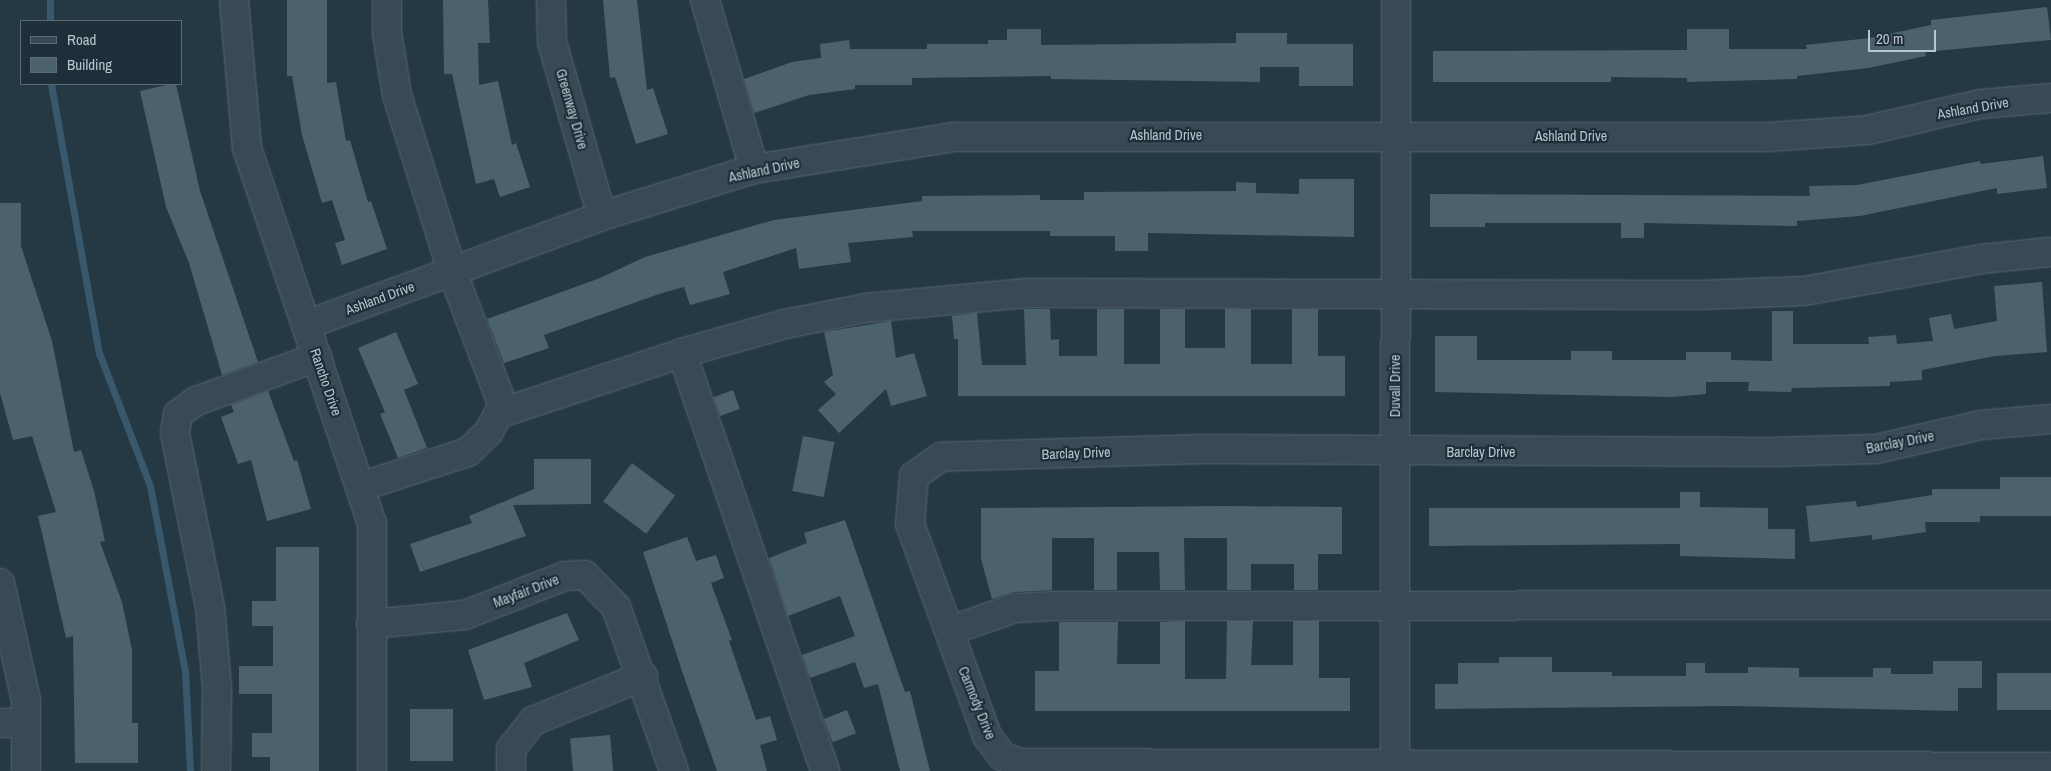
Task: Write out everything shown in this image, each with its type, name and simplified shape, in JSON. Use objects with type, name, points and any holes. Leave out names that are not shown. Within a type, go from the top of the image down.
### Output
[{"type":"street","name":"Rancho Drive","points":[[234,0],[247,148],[306,325],[363,486],[372,523],[372,771]]},
{"type":"street","points":[[387,0],[387,33],[397,95],[452,271],[505,411]]},
{"type":"street","name":"Greenway Drive","points":[[551,0],[552,42],[602,216]]},
{"type":"street","points":[[704,0],[754,169]]},
{"type":"street","name":"Duvall Drive","points":[[1395,768],[1396,0]]},
{"type":"street","name":"Ashland Drive","points":[[306,325],[602,216],[754,169],[953,137],[1769,137],[1868,130],[1981,104],[2051,98]]},
{"type":"street","points":[[363,486],[468,452],[488,432],[498,414],[505,411],[682,353],[785,324],[857,310],[954,298],[1027,293],[1395,294],[1804,291],[1981,259],[2051,252]]},
{"type":"street","points":[[682,353],[825,771]]},
{"type":"street","points":[[216,771],[217,688],[210,607],[175,432],[178,414],[196,401],[317,357]]},
{"type":"street","name":"Barclay Drive","points":[[914,476],[941,457],[1204,449],[1395,452],[1876,449],[1980,425],[2051,419]]},
{"type":"street","name":"Carmody Drive","points":[[914,476],[910,524],[949,631],[988,736],[1002,756],[1019,763],[1395,768],[2051,767]]},
{"type":"street","name":"Mayfair Drive","points":[[371,624],[466,615],[565,576],[585,575],[616,607],[642,676],[674,771]]},
{"type":"street","points":[[0,583],[26,700],[13,723],[26,771]]},
{"type":"street","points":[[949,631],[1015,608],[1050,606],[2051,605]]},
{"type":"street","points":[[511,771],[511,749],[532,721],[642,676]]},
{"type":"building","points":[[287,0],[327,0],[327,83],[336,82],[346,141],[350,140],[368,202],[371,201],[387,249],[342,265],[335,243],[345,240],[332,200],[322,203],[302,135],[292,76],[287,76]]},
{"type":"building","points":[[443,0],[488,0],[490,43],[478,43],[479,85],[498,81],[512,145],[516,143],[530,187],[500,197],[494,179],[476,184],[452,74],[444,74]]},
{"type":"building","points":[[603,0],[637,0],[647,90],[653,88],[668,134],[636,144],[615,77],[610,78]]},
{"type":"building","points":[[2047,7],[2051,40],[1925,52],[1926,56],[1868,68],[1797,76],[1797,79],[1687,82],[1687,78],[1611,77],[1611,82],[1433,82],[1433,51],[1687,50],[1687,29],[1729,29],[1729,49],[1807,49],[1806,45],[1870,38],[1931,25],[1931,20]]},
{"type":"building","points":[[1007,29],[1041,29],[1041,45],[1236,43],[1236,33],[1287,33],[1287,44],[1353,44],[1353,86],[1299,86],[1299,67],[1260,67],[1260,82],[1051,79],[1051,76],[912,78],[912,85],[855,85],[855,89],[809,95],[754,113],[744,79],[792,62],[821,58],[820,44],[849,40],[850,49],[927,49],[927,44],[988,44],[988,40],[1007,40]]},
{"type":"building","points":[[167,85],[176,85],[200,191],[258,362],[222,375],[189,263],[166,207],[140,91]]},
{"type":"building","points":[[2043,156],[2047,188],[1997,194],[1997,188],[1860,216],[1797,221],[1797,226],[1644,223],[1644,238],[1621,238],[1621,223],[1485,223],[1485,227],[1430,227],[1430,194],[1810,196],[1809,186],[1857,185],[1980,161],[1981,164]]},
{"type":"building","points":[[1299,179],[1354,179],[1354,237],[1148,233],[1148,251],[1115,251],[1115,236],[1050,236],[1050,231],[912,231],[913,237],[848,243],[851,262],[799,269],[796,248],[723,272],[730,294],[690,305],[684,287],[659,294],[544,335],[549,348],[504,363],[487,319],[600,278],[645,257],[774,220],[922,201],[922,196],[1040,195],[1040,200],[1084,200],[1084,192],[1236,191],[1236,182],[1256,183],[1256,193],[1299,194]]},
{"type":"building","points":[[0,203],[21,203],[21,246],[52,341],[74,452],[81,450],[94,491],[105,541],[100,542],[122,602],[132,650],[132,723],[138,723],[138,763],[75,763],[73,636],[66,638],[38,516],[56,512],[32,436],[13,440],[0,393]]},
{"type":"building","points":[[2042,282],[2047,352],[1995,356],[1922,370],[1922,380],[1890,382],[1890,386],[1792,388],[1791,392],[1748,391],[1749,382],[1706,382],[1706,394],[1672,397],[1435,392],[1435,336],[1477,336],[1477,360],[1571,360],[1571,351],[1612,351],[1612,360],[1686,360],[1686,352],[1731,352],[1731,360],[1772,361],[1772,311],[1793,311],[1793,344],[1869,344],[1868,337],[1896,335],[1897,344],[1933,341],[1929,318],[1951,314],[1954,329],[1997,321],[1994,286]]},
{"type":"building","points":[[1024,309],[1050,309],[1051,340],[1059,339],[1059,356],[1097,356],[1097,309],[1124,309],[1124,364],[1160,364],[1160,309],[1185,309],[1185,348],[1225,348],[1225,309],[1251,309],[1251,364],[1292,364],[1292,309],[1318,309],[1318,356],[1345,356],[1345,396],[958,396],[958,339],[954,339],[952,316],[977,313],[982,365],[1026,365]]},
{"type":"building","points":[[891,321],[896,358],[914,353],[927,396],[891,406],[886,389],[839,433],[818,410],[836,394],[824,382],[833,375],[824,332]]},
{"type":"building","points":[[396,332],[418,384],[404,390],[427,448],[398,458],[380,414],[385,412],[358,348]]},
{"type":"building","points":[[733,390],[740,409],[720,416],[713,397]]},
{"type":"building","points":[[268,391],[294,461],[297,460],[311,509],[267,521],[251,460],[238,464],[221,417],[234,412],[231,405]]},
{"type":"building","points":[[803,436],[834,442],[824,497],[792,491]]},
{"type":"building","points":[[534,459],[591,459],[591,504],[513,505],[526,536],[420,572],[410,544],[472,523],[469,516],[534,489]]},
{"type":"building","points":[[632,463],[675,495],[646,534],[603,501]]},
{"type":"building","points":[[2000,477],[2051,477],[2051,516],[1980,516],[1980,522],[1925,522],[1926,532],[1872,540],[1872,535],[1810,542],[1806,506],[1856,501],[1857,507],[1932,495],[1932,489],[2000,489]]},
{"type":"building","points":[[1680,492],[1700,492],[1700,507],[1768,508],[1768,529],[1795,529],[1795,559],[1680,556],[1680,544],[1429,546],[1429,508],[1680,508]]},
{"type":"building","points":[[1342,507],[1342,554],[1318,554],[1318,590],[1294,590],[1294,564],[1251,564],[1251,590],[1227,590],[1227,538],[1184,538],[1185,590],[1160,590],[1159,552],[1117,552],[1117,590],[1094,590],[1094,538],[1052,538],[1052,590],[1014,592],[992,599],[981,559],[981,508]]},
{"type":"building","points":[[845,520],[905,692],[910,691],[930,771],[900,771],[878,684],[864,688],[855,662],[810,678],[802,655],[855,636],[840,596],[788,616],[769,558],[807,543],[804,533]]},
{"type":"building","points":[[687,537],[696,561],[716,555],[724,578],[711,583],[732,640],[729,641],[756,720],[770,716],[777,740],[760,745],[767,771],[717,771],[683,674],[643,552]]},
{"type":"building","points":[[276,547],[319,547],[319,771],[270,771],[270,757],[252,757],[252,733],[272,733],[272,694],[239,694],[239,666],[273,666],[273,626],[252,626],[252,601],[276,601]]},
{"type":"building","points":[[567,613],[579,640],[524,663],[532,687],[484,700],[468,650]]},
{"type":"building","points":[[1185,621],[1185,679],[1226,679],[1227,621],[1253,621],[1251,665],[1293,665],[1293,621],[1319,621],[1319,678],[1350,678],[1350,711],[1035,711],[1035,671],[1059,671],[1059,622],[1118,622],[1117,664],[1160,664],[1160,622]]},
{"type":"building","points":[[1499,657],[1552,657],[1552,672],[1612,672],[1612,676],[1686,676],[1686,663],[1705,663],[1705,673],[1748,673],[1748,667],[1799,668],[1799,677],[1873,677],[1873,668],[1891,668],[1891,674],[1933,674],[1933,661],[1982,661],[1982,688],[1958,688],[1958,711],[1731,706],[1435,709],[1435,684],[1458,684],[1458,663],[1499,663]]},
{"type":"building","points":[[1997,673],[2051,673],[2051,710],[1997,710]]},
{"type":"building","points":[[410,709],[453,709],[453,761],[410,761]]},
{"type":"building","points":[[847,710],[856,733],[833,742],[824,719]]},
{"type":"building","points":[[610,735],[613,771],[573,771],[570,738]]},
{"type":"waterway","points":[[50,0],[50,20]]},
{"type":"waterway","points":[[51,85],[99,353],[150,486],[185,671],[190,771]]}]
